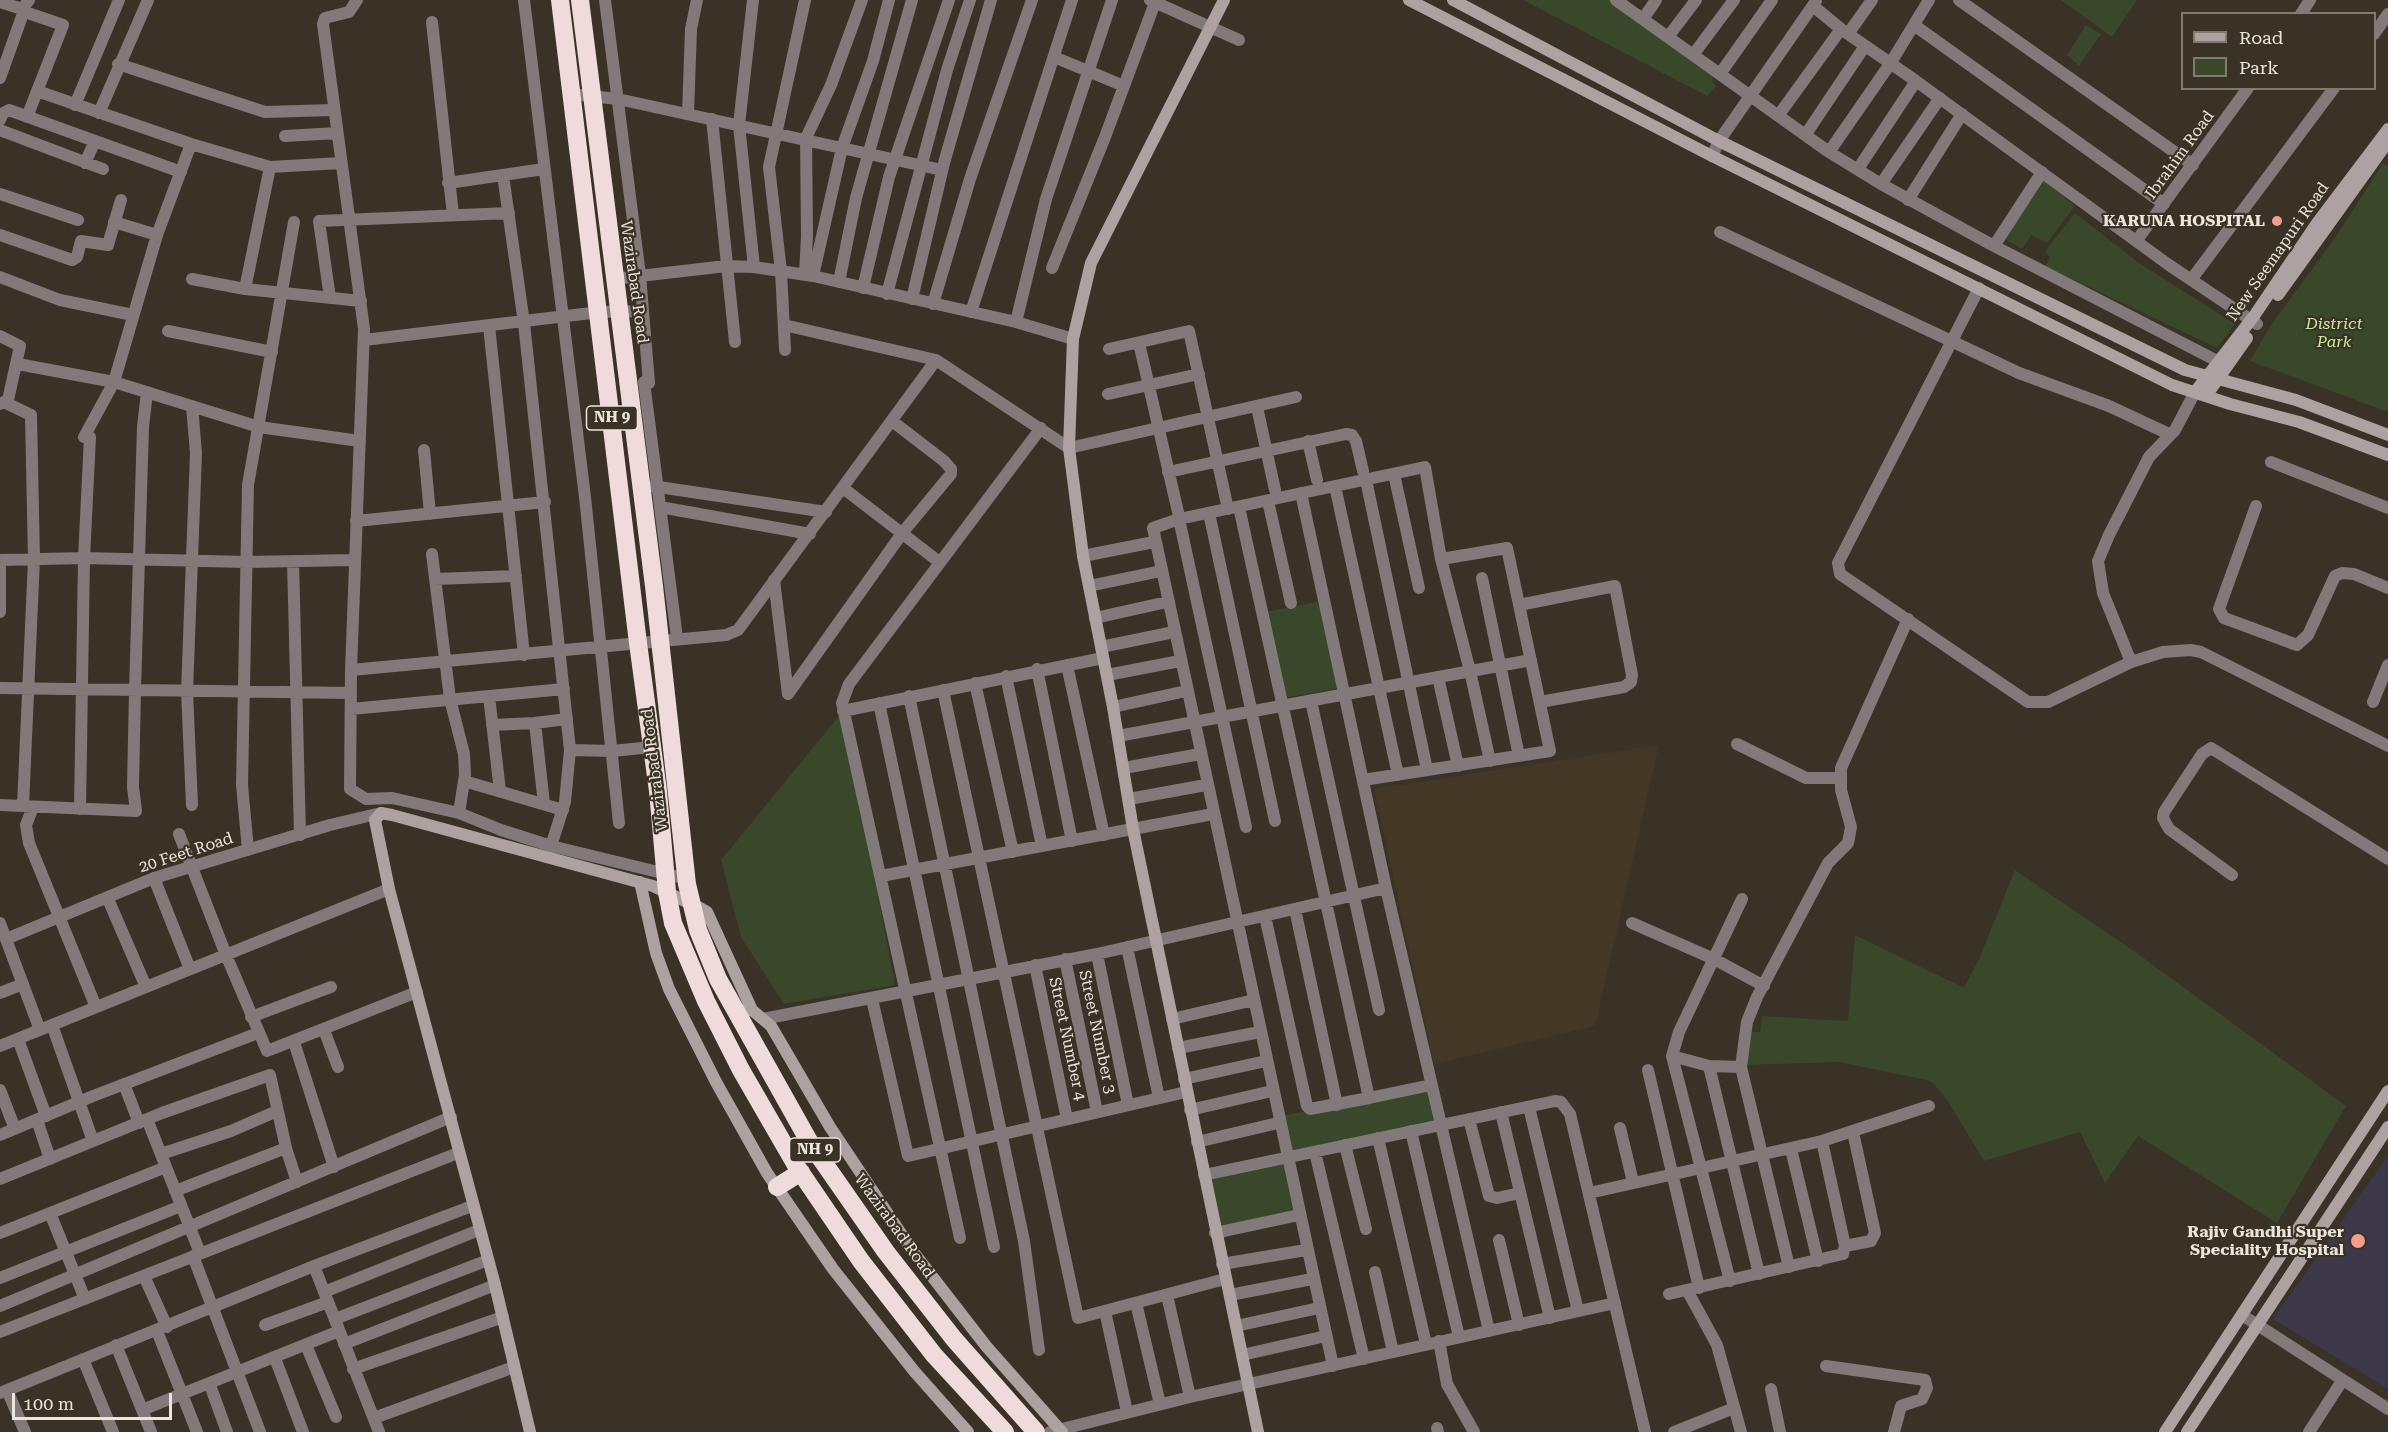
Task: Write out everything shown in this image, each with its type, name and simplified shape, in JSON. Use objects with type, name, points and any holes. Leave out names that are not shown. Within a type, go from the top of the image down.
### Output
[{"type":"highway","name":"Wazirabad Road","points":[[560,0],[581,95],[649,486],[668,639],[687,879],[698,930],[810,1143],[886,1252],[954,1339],[1036,1432]]},
{"type":"highway","name":"Wazirabad Road","points":[[580,0],[581,95],[600,312],[667,892],[673,923],[710,1008],[741,1070],[801,1172],[861,1261],[934,1355],[1005,1432]]},
{"type":"highway","points":[[710,1008],[739,1007]]},
{"type":"highway","points":[[777,1187],[801,1172]]},
{"type":"street","points":[[75,105],[119,0]]},
{"type":"street","points":[[99,113],[118,64],[148,0]]},
{"type":"street","points":[[357,0],[349,12],[325,18],[323,24],[361,301],[363,340],[351,670],[350,789],[355,795],[366,799],[392,798],[459,813],[501,830],[551,846],[687,879]]},
{"type":"street","points":[[524,0],[602,648],[619,823]]},
{"type":"street","points":[[605,0],[640,275],[649,383],[644,382],[649,486],[660,507],[668,639]]},
{"type":"street","points":[[688,113],[691,29],[698,0]]},
{"type":"street","points":[[753,0],[739,125],[754,267]]},
{"type":"street","points":[[785,350],[781,271],[769,167],[805,0]]},
{"type":"street","points":[[809,275],[806,138],[831,85],[862,0]]},
{"type":"street","points":[[809,275],[842,148],[873,61],[889,0]]},
{"type":"street","points":[[839,282],[856,198],[912,0]]},
{"type":"street","points":[[863,288],[895,160],[949,0]]},
{"type":"street","points":[[887,294],[920,165],[970,0]]},
{"type":"street","points":[[912,299],[942,170],[992,0]]},
{"type":"street","points":[[933,304],[970,179],[1032,0]]},
{"type":"street","points":[[971,312],[1072,0]]},
{"type":"street","points":[[1016,322],[1046,199],[1112,0]]},
{"type":"street","points":[[1224,0],[1091,263],[1073,339],[1069,448],[1083,556],[1113,707],[1133,829],[1258,1432]]},
{"type":"street","points":[[1408,0],[1712,156],[2172,385],[2299,422],[2388,455]]},
{"type":"street","points":[[1453,0],[1719,141],[2186,370],[2296,400],[2388,435]]},
{"type":"street","points":[[1643,19],[1656,0]]},
{"type":"street","points":[[1668,37],[1696,0]]},
{"type":"street","points":[[1693,55],[1734,0]]},
{"type":"street","points":[[1720,74],[1772,0]]},
{"type":"street","points":[[1778,116],[1872,0]]},
{"type":"street","points":[[1829,152],[1890,64],[1929,0]]},
{"type":"street","points":[[1959,0],[2193,165]]},
{"type":"street","points":[[1052,268],[1124,86],[1154,1],[1239,40]]},
{"type":"street","points":[[1619,1],[1829,152],[1881,184],[1994,246],[2224,364]]},
{"type":"street","points":[[0,2],[26,7],[63,25],[27,117]]},
{"type":"street","points":[[1712,156],[1719,141],[1815,3],[1844,32],[1940,98],[2191,280],[2254,322]]},
{"type":"street","points":[[0,78],[26,7]]},
{"type":"street","points":[[2376,31],[2388,14]]},
{"type":"street","points":[[432,22],[453,215]]},
{"type":"street","points":[[1914,25],[2164,204]]},
{"type":"street","points":[[1806,134],[1865,46]]},
{"type":"street","points":[[1054,57],[1124,86]]},
{"type":"street","points":[[118,64],[265,112],[334,110]]},
{"type":"street","points":[[1858,169],[1916,81]]},
{"type":"street","name":"Ibrahim Road","points":[[2137,240],[2247,90]]},
{"type":"street","points":[[2191,280],[2333,90]]},
{"type":"street","points":[[37,91],[191,144],[270,167],[341,163]]},
{"type":"street","points":[[581,95],[618,99],[688,113],[942,170]]},
{"type":"street","points":[[1881,184],[1940,98]]},
{"type":"street","points":[[2,113],[27,117],[181,172]]},
{"type":"street","points":[[1908,200],[1962,114]]},
{"type":"street","points":[[712,118],[735,342]]},
{"type":"street","points":[[0,129],[103,169]]},
{"type":"street","name":"New Seemapuri Road","points":[[2200,394],[2384,147],[2388,129]]},
{"type":"street","points":[[285,136],[337,133]]},
{"type":"street","points":[[85,163],[95,141]]},
{"type":"street","points":[[80,808],[87,437],[114,382],[157,235],[191,144]]},
{"type":"street","points":[[245,289],[270,167]]},
{"type":"street","points":[[448,183],[544,170]]},
{"type":"street","points":[[1994,246],[2042,172]]},
{"type":"street","points":[[503,176],[524,322],[570,750],[563,810],[551,846]]},
{"type":"street","points":[[0,194],[78,220]]},
{"type":"street","points":[[0,235],[72,260],[77,257],[81,242],[108,245],[121,200]]},
{"type":"street","points":[[330,298],[319,221],[509,213]]},
{"type":"street","points":[[114,222],[157,235]]},
{"type":"street","points":[[248,850],[242,785],[248,485],[294,222]]},
{"type":"street","points":[[1720,232],[2052,387],[2109,406],[2169,434]]},
{"type":"street","points":[[614,279],[726,266],[754,267],[809,275],[1016,322],[1073,339]]},
{"type":"street","points":[[0,277],[60,300],[133,315]]},
{"type":"street","points":[[192,279],[245,289],[361,301]]},
{"type":"street","points":[[1979,288],[1838,563],[1840,573],[2028,702],[2048,702],[2131,662],[2182,649],[2201,652],[2388,746]]},
{"type":"street","points":[[363,340],[600,312],[643,310]]},
{"type":"street","points":[[784,325],[936,360],[1069,448],[1296,397]]},
{"type":"street","points":[[489,326],[524,655]]},
{"type":"street","points":[[168,330],[272,352]]},
{"type":"street","points":[[1109,349],[1189,331],[1218,461],[1233,508],[1284,706],[1324,903],[1369,1098]]},
{"type":"street","points":[[0,336],[21,346],[18,364],[2,406],[31,415],[34,559],[26,825],[29,843],[96,1007]]},
{"type":"street","points":[[1139,343],[1246,827]]},
{"type":"street","points":[[351,670],[602,648],[668,639],[726,635],[738,630],[936,360]]},
{"type":"street","points":[[18,364],[114,382],[259,427],[360,441]]},
{"type":"street","points":[[1108,394],[1199,374]]},
{"type":"street","points":[[0,805],[136,811],[133,787],[135,690],[143,427],[147,393]]},
{"type":"street","points":[[2131,662],[2103,593],[2098,561],[2149,457],[2175,430],[2200,394]]},
{"type":"street","points":[[192,406],[196,453],[187,691],[192,805]]},
{"type":"street","points":[[1257,407],[1291,603]]},
{"type":"street","points":[[774,580],[788,694],[903,532],[951,474],[951,469],[944,461],[892,421]]},
{"type":"street","points":[[960,1238],[942,1148],[843,711],[844,693],[938,561],[1041,428]]},
{"type":"street","points":[[1168,472],[1308,441],[1352,435],[1356,441],[1365,475],[1427,770]]},
{"type":"street","points":[[1308,441],[1317,480]]},
{"type":"street","points":[[424,450],[430,514]]},
{"type":"street","points":[[2271,462],[2388,508]]},
{"type":"street","points":[[1333,1366],[1278,1123],[1238,922],[1206,785],[1154,542],[1153,528],[1178,516],[1233,508],[1272,495],[1301,493],[1335,486],[1365,475],[1394,474],[1425,467],[1441,559],[1490,761]]},
{"type":"street","points":[[1394,474],[1419,588]]},
{"type":"street","points":[[649,486],[826,512]]},
{"type":"street","points":[[1335,486],[1398,775]]},
{"type":"street","points":[[843,488],[938,561]]},
{"type":"street","points":[[1301,493],[1386,888],[1489,1332]]},
{"type":"street","points":[[356,520],[545,502]]},
{"type":"street","points":[[2256,506],[2220,609],[2224,618],[2297,645],[2308,635],[2335,576],[2342,573],[2354,574],[2388,588]]},
{"type":"street","points":[[660,507],[810,534]]},
{"type":"street","points":[[1209,513],[1275,820]]},
{"type":"street","points":[[1083,556],[1154,542]]},
{"type":"street","points":[[1363,780],[1550,751],[1507,548],[1441,559]]},
{"type":"street","points":[[432,554],[450,699],[464,754],[464,781],[459,813]]},
{"type":"street","points":[[0,612],[0,560],[84,558],[246,562],[356,560]]},
{"type":"street","points":[[292,561],[294,692],[300,834]]},
{"type":"street","points":[[1089,586],[1161,572]]},
{"type":"street","points":[[435,579],[516,576]]},
{"type":"street","points":[[1482,578],[1519,756]]},
{"type":"street","points":[[1519,605],[1615,586],[1632,675],[1631,682],[1624,687],[1540,702]]},
{"type":"street","points":[[1095,618],[1167,602]]},
{"type":"street","points":[[1790,1267],[1741,1067],[1747,1022],[1828,863],[1848,843],[1850,816],[1839,778],[1847,750],[1908,619]]},
{"type":"street","points":[[843,711],[1037,669],[1067,665],[1102,652],[1174,632]]},
{"type":"street","points":[[1118,736],[1531,660]]},
{"type":"street","points":[[1107,675],[1180,661]]},
{"type":"street","points":[[1067,665],[1104,835]]},
{"type":"street","points":[[2373,702],[2388,665]]},
{"type":"street","points":[[1037,669],[1072,841]]},
{"type":"street","points":[[1006,676],[1042,846]]},
{"type":"street","points":[[1438,677],[1458,766]]},
{"type":"street","points":[[975,683],[1013,852]]},
{"type":"street","points":[[0,688],[351,693]]},
{"type":"street","points":[[351,709],[564,689]]},
{"type":"street","points":[[943,690],[1078,1318],[1225,1279]]},
{"type":"street","points":[[1113,707],[1186,691]]},
{"type":"street","points":[[489,696],[500,791]]},
{"type":"street","points":[[909,696],[1003,1134],[1024,1241],[1039,1350]]},
{"type":"street","points":[[1311,701],[1379,1010]]},
{"type":"street","points":[[879,703],[994,1247]]},
{"type":"street","points":[[492,725],[567,719]]},
{"type":"street","points":[[535,723],[544,804]]},
{"type":"street","points":[[1737,744],[1806,778],[1839,778]]},
{"type":"street","points":[[570,750],[612,751],[652,747]]},
{"type":"street","points":[[2232,875],[2169,829],[2163,818],[2164,812],[2202,754],[2211,748],[2388,859]]},
{"type":"street","points":[[1124,768],[1200,754]]},
{"type":"street","points":[[464,781],[563,810]]},
{"type":"street","points":[[1129,799],[1206,785]]},
{"type":"street","points":[[530,1432],[495,1286],[389,890],[376,834],[375,820],[381,813],[640,882],[667,892],[707,912],[739,1007],[763,1019],[775,1032],[830,1127],[914,1253],[986,1346],[1057,1431],[1190,1396],[1615,1303]]},
{"type":"street","name":"20 Feet Road","points":[[6,939],[108,899],[154,878],[300,834],[381,813]]},
{"type":"street","points":[[881,876],[1213,814]]},
{"type":"street","points":[[179,834],[251,1017],[267,1051],[417,992]]},
{"type":"street","points":[[154,878],[189,969]]},
{"type":"street","points":[[640,882],[656,953],[669,989],[716,1082],[777,1187],[833,1269],[914,1371],[968,1432]]},
{"type":"street","points":[[763,1019],[1096,954],[1386,888]]},
{"type":"street","points":[[0,1046],[389,890]]},
{"type":"street","points":[[1730,1281],[1672,1056],[1679,1032],[1742,898]]},
{"type":"street","points":[[108,899],[146,987]]},
{"type":"street","points":[[1295,909],[1337,1105]]},
{"type":"street","points":[[1265,916],[1307,1106],[1310,1109],[1337,1105],[1431,1085]]},
{"type":"street","points":[[0,923],[23,984],[46,1027],[80,1101],[93,1141]]},
{"type":"street","points":[[1632,923],[1714,959],[1764,986]]},
{"type":"street","points":[[1127,947],[1159,1098]]},
{"type":"street","points":[[1096,954],[1128,1105]]},
{"type":"street","name":"Street Number 3","points":[[1065,959],[1097,1112]]},
{"type":"street","name":"Street Number 4","points":[[1035,965],[1067,1119]]},
{"type":"street","points":[[0,993],[23,984]]},
{"type":"street","points":[[251,1017],[331,987]]},
{"type":"street","points":[[872,999],[908,1156],[1186,1092]]},
{"type":"street","points":[[1172,1019],[1254,1000]]},
{"type":"street","points":[[324,1030],[338,1067]]},
{"type":"street","points":[[1178,1048],[1260,1032]]},
{"type":"street","points":[[0,1136],[80,1101],[258,1034]]},
{"type":"street","points":[[18,1039],[42,1118],[50,1159]]},
{"type":"street","points":[[294,1042],[334,1167]]},
{"type":"street","points":[[1672,1056],[1709,1066],[1741,1067]]},
{"type":"street","points":[[1184,1079],[1266,1061]]},
{"type":"street","points":[[1709,1066],[1760,1274]]},
{"type":"street","points":[[1648,1070],[1673,1172],[1693,1289],[1717,1345],[1741,1432]]},
{"type":"street","points":[[0,1179],[143,1121],[270,1075],[285,1148],[297,1182]]},
{"type":"street","points":[[124,1084],[160,1154],[190,1227],[212,1308],[260,1432]]},
{"type":"street","points":[[0,1090],[15,1129]]},
{"type":"street","points":[[1190,1110],[1272,1091]]},
{"type":"street","points":[[2165,1432],[2388,1091]]},
{"type":"street","points":[[1204,1175],[1555,1101],[1566,1107],[1589,1193],[1645,1432]]},
{"type":"street","points":[[1589,1193],[1673,1172],[1791,1149],[1853,1132],[1929,1106]]},
{"type":"street","points":[[1529,1107],[1578,1311]]},
{"type":"street","points":[[160,1154],[231,1131],[277,1111]]},
{"type":"street","points":[[1501,1112],[1550,1317]]},
{"type":"street","points":[[0,1306],[451,1117]]},
{"type":"street","points":[[1469,1119],[1489,1196],[1497,1198],[1520,1193]]},
{"type":"street","points":[[1197,1142],[1278,1123]]},
{"type":"street","points":[[2187,1432],[2388,1127]]},
{"type":"street","points":[[1620,1128],[1633,1182]]},
{"type":"street","points":[[1411,1131],[1459,1337]]},
{"type":"street","points":[[1845,1246],[1871,1241],[1875,1233],[1853,1132]]},
{"type":"street","points":[[1378,1138],[1432,1343],[1448,1384],[1474,1432]]},
{"type":"street","points":[[1669,1294],[1841,1256],[1845,1246],[1822,1141]]},
{"type":"street","points":[[1345,1145],[1366,1229]]},
{"type":"street","points":[[175,1191],[285,1148]]},
{"type":"street","points":[[1791,1149],[1818,1261]]},
{"type":"street","points":[[1315,1152],[1364,1359]]},
{"type":"street","points":[[0,1332],[458,1153]]},
{"type":"street","points":[[2,1228],[50,1213],[166,1167]]},
{"type":"street","points":[[0,1278],[181,1206]]},
{"type":"street","points":[[25,1432],[4,1391],[314,1266],[472,1206]]},
{"type":"street","points":[[50,1213],[85,1299]]},
{"type":"street","points":[[1215,1233],[1299,1215]]},
{"type":"street","points":[[265,1325],[479,1230]]},
{"type":"street","points":[[1499,1240],[1519,1324]]},
{"type":"street","points":[[1222,1264],[1306,1250]]},
{"type":"street","points":[[142,1410],[210,1385],[236,1372],[306,1345],[337,1325],[488,1260]]},
{"type":"street","points":[[314,1266],[379,1432]]},
{"type":"street","points":[[1375,1272],[1393,1352]]},
{"type":"street","points":[[144,1276],[182,1394],[197,1432]]},
{"type":"street","points":[[1230,1295],[1312,1279]]},
{"type":"street","points":[[344,1344],[495,1286]]},
{"type":"street","points":[[1167,1294],[1190,1396]]},
{"type":"street","points":[[1136,1303],[1160,1404]]},
{"type":"street","points":[[1236,1326],[1319,1308]]},
{"type":"street","points":[[1105,1311],[1127,1412]]},
{"type":"street","points":[[2242,1315],[2388,1409]]},
{"type":"street","points":[[353,1369],[503,1317]]},
{"type":"street","points":[[1242,1355],[1326,1336]]},
{"type":"street","points":[[116,1345],[151,1432]]},
{"type":"street","points":[[306,1345],[336,1417]]},
{"type":"street","points":[[275,1358],[303,1432]]},
{"type":"street","points":[[83,1359],[113,1432]]},
{"type":"street","points":[[1826,1366],[1925,1380],[1927,1388],[1922,1399],[1901,1406],[1894,1432]]},
{"type":"street","points":[[374,1418],[514,1367]]},
{"type":"street","points":[[2309,1432],[2342,1381]]},
{"type":"street","points":[[210,1385],[227,1432]]},
{"type":"street","points":[[1771,1389],[1780,1432]]},
{"type":"street","points":[[1674,1432],[1734,1408]]},
{"type":"shaded area","points":[[1659,745],[1595,1026],[1434,1064],[1374,789]]},
{"type":"shaded area","name":"Rajiv Gandhi Super Speciality Hospital","points":[[2388,1156],[2388,1389],[2273,1319]]},
{"type":"green space","points":[[1523,0],[1610,0],[1715,76],[1711,80],[1716,86],[1707,96]]},
{"type":"green space","points":[[2061,0],[2137,0],[2112,37]]},
{"type":"green space","points":[[2086,25],[2101,34],[2079,66],[2067,55]]},
{"type":"green space","name":"District Park","points":[[2383,163],[2388,166],[2388,412],[2250,361],[2271,325],[2335,238]]},
{"type":"green space","points":[[2038,176],[2075,206],[2047,243],[2031,235],[2022,249],[1995,233]]},
{"type":"green space","points":[[2075,213],[2139,263],[2235,324],[2217,348],[2045,266],[2050,258],[2045,251]]},
{"type":"green space","points":[[1327,600],[1345,687],[1284,698],[1265,612]]},
{"type":"green space","points":[[843,711],[895,985],[784,1004],[741,937],[721,860]]},
{"type":"green space","points":[[2015,870],[2138,954],[2346,1106],[2277,1223],[2138,1136],[2105,1183],[2080,1132],[1984,1161],[1946,1098],[1931,1081],[1839,1062],[1746,1065],[1752,1032],[1760,1032],[1762,1016],[1848,1021],[1855,935],[1964,988],[1980,957]]},
{"type":"green space","points":[[1431,1085],[1440,1125],[1286,1158],[1277,1117]]},
{"type":"green space","points":[[1286,1158],[1299,1215],[1215,1233],[1204,1175]]},
{"type":"place","name":"KARUNA HOSPITAL","points":[[2277,221]]},
{"type":"place","name":"Rajiv Gandhi Super Speciality Hospital","points":[[2358,1241]]}]
